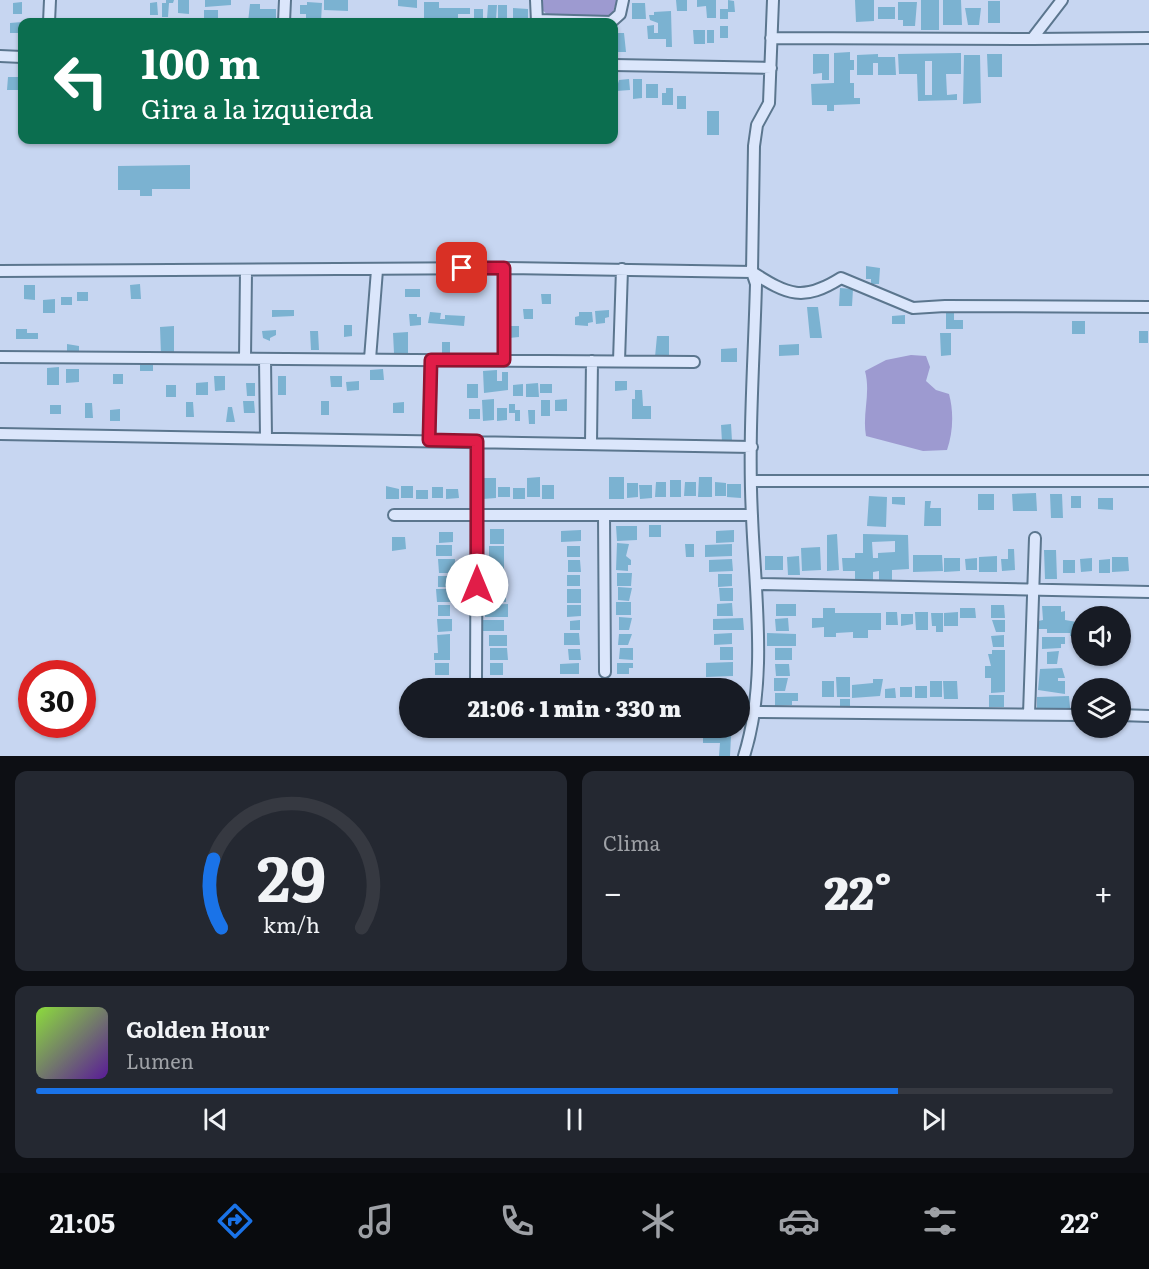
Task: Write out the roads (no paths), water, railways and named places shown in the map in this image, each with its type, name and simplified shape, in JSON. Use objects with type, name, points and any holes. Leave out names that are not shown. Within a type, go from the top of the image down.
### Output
[{"type":"street","points":[[49,18],[50,0]]},
{"type":"street","points":[[284,18],[285,0]]},
{"type":"street","points":[[536,0],[537,18]]},
{"type":"street","points":[[616,18],[620,14],[623,0]]},
{"type":"street","points":[[744,756],[756,712],[757,584],[752,515],[756,284],[752,272],[754,146],[757,125],[769,103],[773,0]]},
{"type":"street","points":[[1032,39],[1062,0]]},
{"type":"street","points":[[771,38],[1149,38]]},
{"type":"street","points":[[0,56],[18,57]]},
{"type":"street","points":[[618,65],[771,69]]},
{"type":"street","points":[[0,271],[504,268],[752,272],[778,289],[802,295],[820,291],[841,278],[913,308],[945,306],[1149,307]]},
{"type":"street","points":[[504,268],[504,360]]},
{"type":"street","points":[[619,361],[622,269]]},
{"type":"street","points":[[370,359],[377,270]]},
{"type":"street","points":[[245,358],[246,271]]},
{"type":"street","points":[[0,357],[694,362]]},
{"type":"street","points":[[265,358],[266,438]]},
{"type":"street","points":[[429,440],[431,360]]},
{"type":"street","points":[[591,443],[592,361]]},
{"type":"street","points":[[0,434],[752,447]]},
{"type":"street","points":[[476,678],[477,441]]},
{"type":"street","points":[[752,481],[1149,481]]},
{"type":"street","points":[[394,515],[752,515]]},
{"type":"street","points":[[604,515],[605,672]]},
{"type":"street","points":[[1029,714],[1035,538]]},
{"type":"street","points":[[757,584],[1149,592]]},
{"type":"street","points":[[756,712],[1071,715]]},
{"type":"street","points":[[1131,715],[1149,716]]}]
